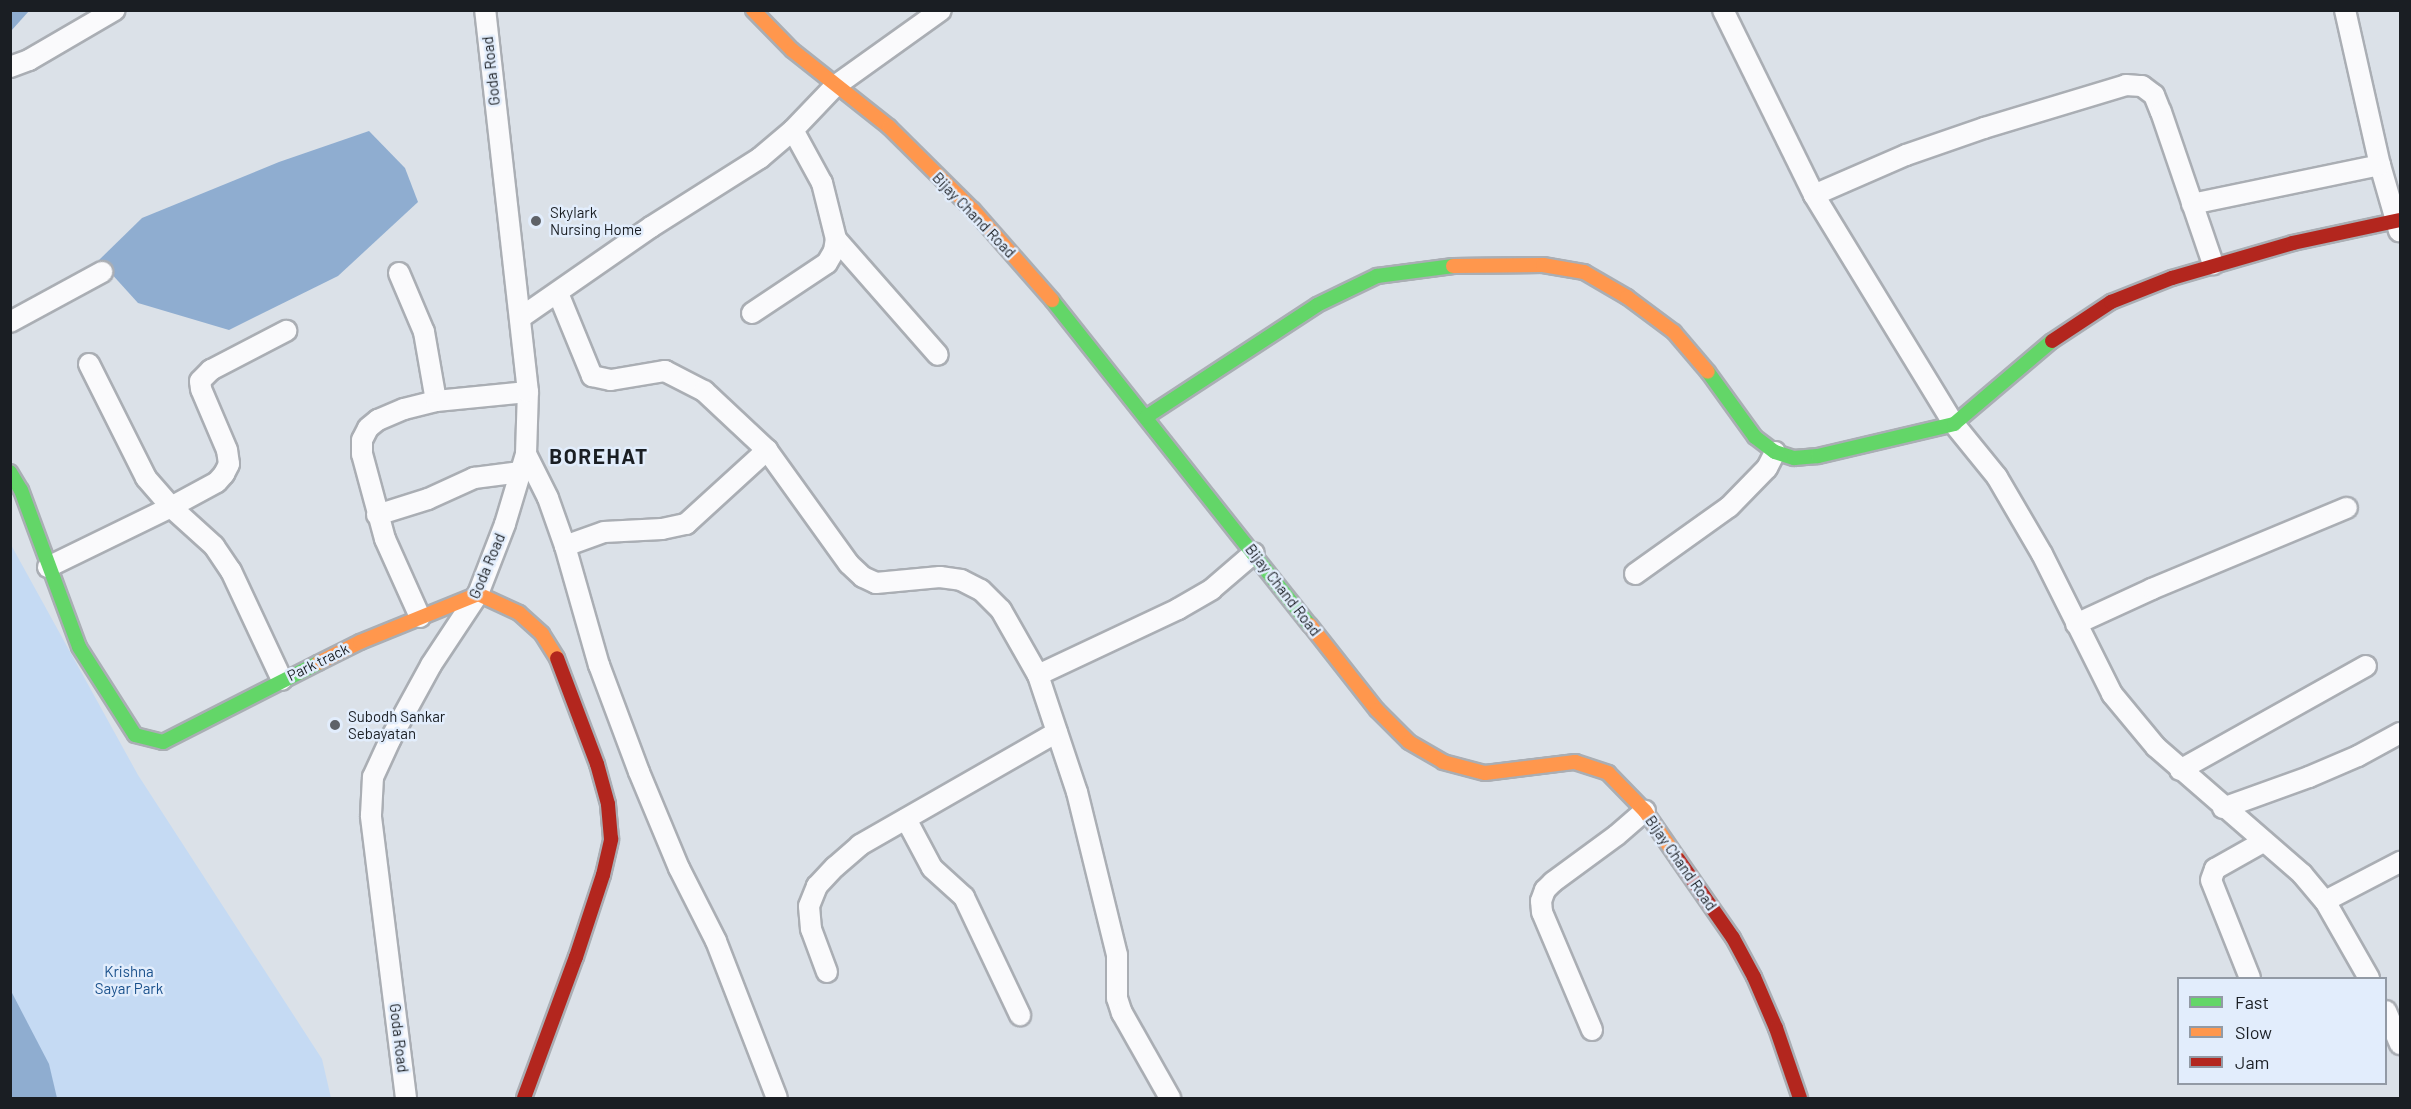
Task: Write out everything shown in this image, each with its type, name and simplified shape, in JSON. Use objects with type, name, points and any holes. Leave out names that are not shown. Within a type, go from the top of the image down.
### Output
[{"type":"street","points":[[10,67],[29,60],[115,10]]},
{"type":"street","name":"Goda Road","points":[[406,1098],[370,815],[373,777],[390,740],[432,665],[478,594],[505,524],[524,463],[528,392],[485,10]]},
{"type":"street","name":"Bijay Chand Road","points":[[753,10],[792,50],[889,127],[973,210],[1052,299],[1377,710],[1409,742],[1443,762],[1485,773],[1575,762],[1608,773],[1645,811],[1733,938],[1755,977],[1776,1028],[1800,1098]]},
{"type":"street","points":[[520,318],[651,227],[760,158],[793,130],[835,86],[940,10]]},
{"type":"street","points":[[1723,10],[1814,195],[1954,424],[1997,477],[2042,554],[2112,694],[2156,747],[2180,770],[2302,874],[2325,901],[2368,977]]},
{"type":"street","points":[[1146,417],[1317,305],[1377,276],[1437,266],[1544,265],[1584,272],[1627,297],[1674,332],[1710,375],[1755,437],[1775,452],[1794,458],[1818,456],[1954,424],[2054,339],[2111,302],[2213,264],[2293,243],[2398,225],[2380,165],[2345,10]]},
{"type":"street","points":[[1814,195],[1906,155],[1984,128],[2126,85],[2142,86],[2154,94],[2213,264]]},
{"type":"street","points":[[752,313],[827,263],[834,251],[836,239],[822,183],[793,130]]},
{"type":"street","points":[[2192,204],[2380,165]]},
{"type":"street","points":[[836,239],[938,355]]},
{"type":"street","points":[[10,322],[102,272]]},
{"type":"street","points":[[399,273],[423,332],[436,401]]},
{"type":"street","points":[[558,293],[592,376],[611,380],[665,371],[680,376],[704,391],[766,450],[849,564],[862,577],[876,583],[940,577],[961,580],[981,590],[1001,610],[1038,675],[1077,792],[1117,955],[1117,998],[1122,1013],[1170,1098]]},
{"type":"street","points":[[10,472],[21,490],[48,567],[171,507],[217,482],[229,464],[227,450],[201,389],[200,381],[210,370],[286,331]]},
{"type":"street","points":[[89,364],[146,478],[171,507],[214,546],[231,571],[282,680]]},
{"type":"street","points":[[420,617],[385,539],[363,454],[362,440],[368,428],[378,420],[404,409],[436,401],[528,392]]},
{"type":"street","points":[[565,546],[604,532],[662,529],[686,524],[766,450]]},
{"type":"street","points":[[1635,573],[1729,507],[1767,468],[1775,452]]},
{"type":"street","points":[[377,514],[428,499],[474,478],[524,463],[548,498],[565,546],[599,665],[639,772],[679,868],[716,941],[777,1098]]},
{"type":"street","points":[[2076,624],[2152,589],[2347,508]]},
{"type":"street","points":[[1038,675],[1178,609],[1212,589],[1254,553]]},
{"type":"street","name":"Park track","points":[[48,567],[79,647],[135,735],[163,742],[360,642],[478,594]]},
{"type":"street","points":[[478,594],[519,614],[542,634],[562,666],[608,804],[611,839],[603,875],[524,1098]]},
{"type":"street","points":[[2180,770],[2367,666]]},
{"type":"street","points":[[827,972],[812,929],[809,906],[817,886],[835,867],[860,845],[1057,732]]},
{"type":"street","points":[[2223,808],[2319,773],[2358,756],[2400,733]]},
{"type":"street","points":[[1592,1030],[1542,912],[1541,901],[1545,890],[1553,882],[1617,836],[1645,811]]},
{"type":"street","points":[[906,819],[932,867],[964,897],[1020,1015]]},
{"type":"street","points":[[2250,977],[2211,880],[2215,869],[2263,842]]},
{"type":"street","points":[[2325,901],[2400,862]]},
{"type":"street","points":[[2391,1012],[2400,1044]]},
{"type":"green space","name":"Krishna Sayar Park","points":[[10,543],[138,775],[322,1059],[331,1098],[11,1098]]},
{"type":"shaded area","points":[[10,11],[29,11],[11,31]]},
{"type":"shaded area","points":[[369,131],[405,168],[418,202],[338,276],[229,330],[138,303],[99,260],[142,218],[279,162]]},
{"type":"shaded area","points":[[11,991],[49,1064],[57,1098],[11,1098]]},
{"type":"traffic: fast","points":[[1146,417],[1317,305],[1377,276],[1453,266]]},
{"type":"traffic: fast","points":[[1052,300],[1310,625]]},
{"type":"traffic: fast","points":[[1708,372],[1755,437],[1775,452],[1794,458],[1818,456],[1954,424],[2052,341]]},
{"type":"traffic: fast","points":[[10,472],[21,490],[79,647],[135,735],[163,742],[318,663]]},
{"type":"traffic: slow","points":[[753,10],[792,50],[889,127],[973,210],[1052,300]]},
{"type":"traffic: slow","points":[[1453,266],[1543,265],[1584,272],[1627,297],[1674,332],[1708,372]]},
{"type":"traffic: slow","points":[[318,663],[360,642],[478,594],[519,613],[542,634],[557,658]]},
{"type":"traffic: slow","points":[[1310,625],[1377,710],[1409,742],[1443,762],[1485,773],[1575,762],[1608,773],[1645,811],[1678,859]]},
{"type":"traffic: jam","points":[[2052,341],[2111,302],[2172,278],[2293,243],[2400,220]]},
{"type":"traffic: jam","points":[[524,1098],[576,957],[603,875],[611,839],[608,804],[597,764],[557,658]]},
{"type":"traffic: jam","points":[[1678,859],[1733,938],[1754,977],[1776,1028],[1800,1098]]},
{"type":"place","name":"Skylark Nursing Home","points":[[536,221]]},
{"type":"place","name":"Subodh Sankar Sebayatan","points":[[335,725]]},
{"type":"district","name":"BOREHAT","points":[[599,456]]}]
